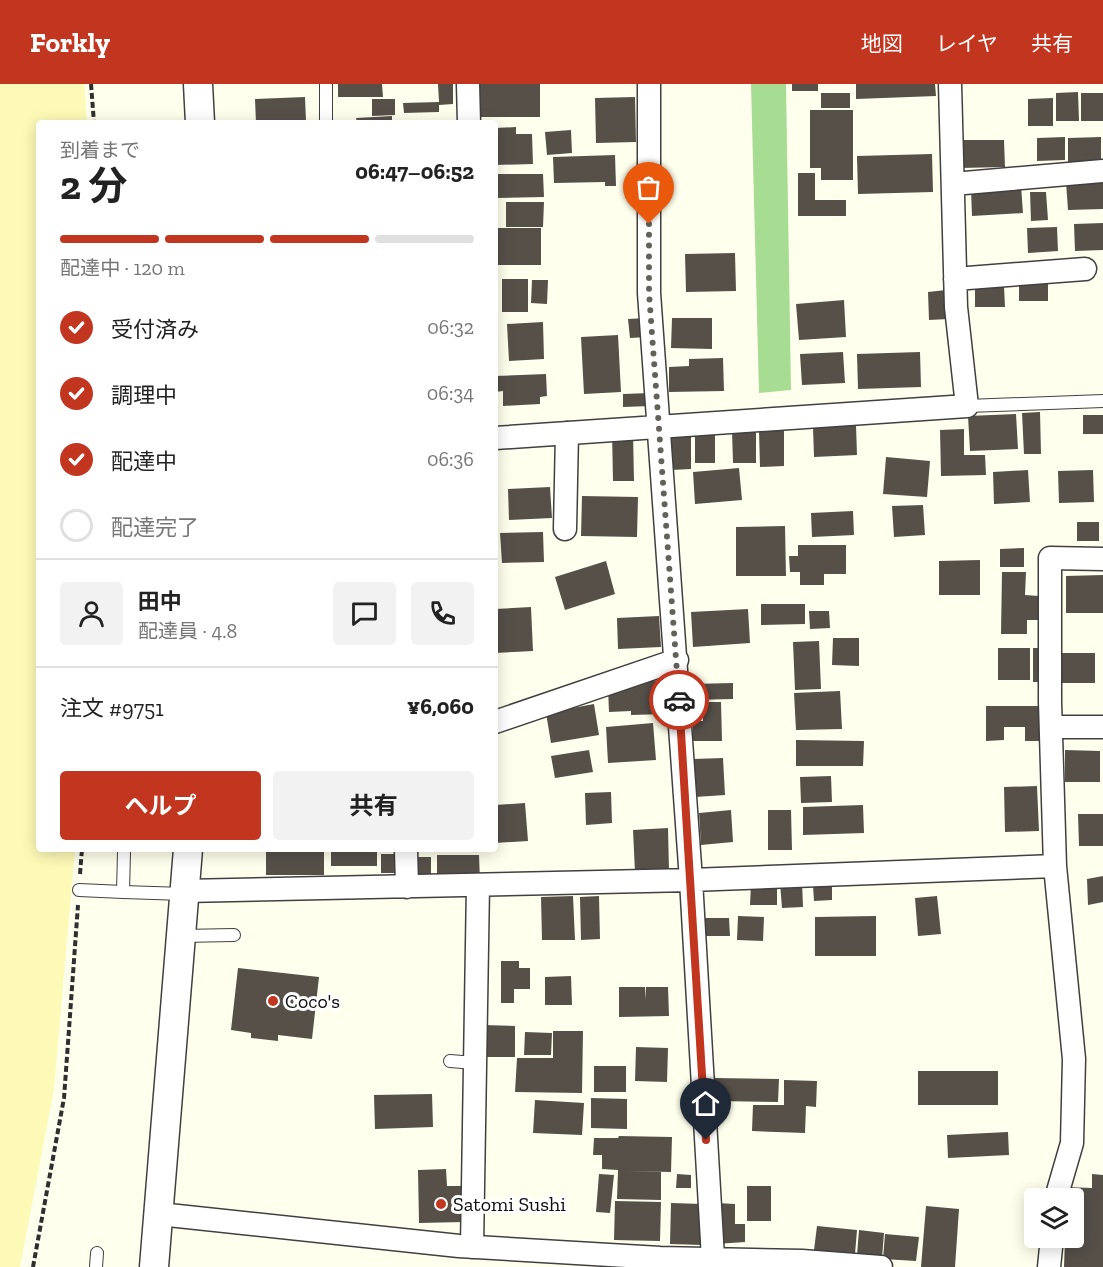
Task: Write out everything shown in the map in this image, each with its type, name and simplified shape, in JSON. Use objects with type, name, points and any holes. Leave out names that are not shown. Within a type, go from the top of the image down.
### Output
[{"type":"street","points":[[198,84],[200,120]]},
{"type":"street","points":[[468,84],[469,120]]},
{"type":"street","points":[[649,84],[649,293],[692,880],[712,1258]]},
{"type":"street","points":[[498,438],[967,406],[955,279],[950,84]]},
{"type":"street","points":[[953,184],[1103,171]]},
{"type":"street","points":[[955,279],[1085,269]]},
{"type":"street","points":[[565,529],[567,433]]},
{"type":"street","points":[[1059,1188],[1072,1143],[1074,1059],[1055,866],[1050,558],[1103,559]]},
{"type":"street","points":[[498,721],[676,660]]},
{"type":"street","points":[[1051,726],[1103,727]]},
{"type":"street","points":[[154,1267],[188,852]]},
{"type":"street","points":[[406,852],[408,887]]},
{"type":"street","points":[[184,893],[692,880],[1055,866]]},
{"type":"street","points":[[463,1253],[475,1063],[478,885]]},
{"type":"street","points":[[159,1214],[463,1253],[660,1262],[712,1258],[875,1266]]},
{"type":"street","points":[[1049,1267],[1051,1248]]},
{"type":"lane","points":[[326,84],[326,120]]},
{"type":"lane","points":[[967,406],[1103,401]]},
{"type":"lane","points":[[123,892],[124,852]]},
{"type":"lane","points":[[79,890],[184,893]]},
{"type":"lane","points":[[181,936],[234,935]]},
{"type":"lane","points":[[450,1061],[475,1063]]},
{"type":"lane","points":[[96,1267],[97,1253]]},
{"type":"path","points":[[91,84],[94,120]]},
{"type":"path","points":[[33,1267],[64,1098],[82,852]]},
{"type":"green space","points":[[751,84],[786,84],[791,390],[759,393]]},
{"type":"sand","points":[[0,84],[84,84],[87,120],[36,120],[36,852],[75,852],[54,1089],[20,1267],[0,1267]]},
{"type":"building","points":[[338,84],[382,84],[383,97],[338,97]]},
{"type":"building","points":[[438,84],[453,84],[453,104],[439,105],[439,112],[404,113],[403,103],[439,102]]},
{"type":"building","points":[[478,84],[540,84],[540,117],[478,117]]},
{"type":"building","points":[[792,84],[818,84],[818,91],[792,91]]},
{"type":"building","points":[[856,84],[935,84],[936,96],[856,99]]},
{"type":"building","points":[[1078,92],[1079,121],[1056,121],[1056,93]]},
{"type":"building","points":[[821,93],[850,93],[850,108],[821,108]]},
{"type":"building","points":[[1081,93],[1103,93],[1103,121],[1081,121]]},
{"type":"building","points":[[305,97],[306,120],[256,120],[255,99]]},
{"type":"building","points":[[635,97],[636,142],[596,143],[595,98]]},
{"type":"building","points":[[1053,98],[1053,126],[1028,126],[1028,99]]},
{"type":"building","points":[[372,99],[395,99],[395,115],[372,116]]},
{"type":"building","points":[[810,110],[853,110],[853,180],[821,180],[821,168],[810,168]]},
{"type":"building","points":[[392,116],[392,120],[356,120],[356,118]]},
{"type":"building","points":[[516,127],[516,134],[532,134],[533,164],[498,165],[498,128]]},
{"type":"building","points":[[571,130],[572,153],[547,155],[545,132]]},
{"type":"building","points":[[1065,137],[1065,160],[1037,161],[1037,138]]},
{"type":"building","points":[[1101,137],[1101,162],[1068,163],[1068,138]]},
{"type":"building","points":[[960,140],[1004,140],[1005,167],[960,168]]},
{"type":"building","points":[[932,154],[933,192],[858,194],[857,156]]},
{"type":"building","points":[[615,155],[616,186],[605,186],[605,182],[554,183],[553,157]]},
{"type":"building","points":[[798,173],[815,173],[815,200],[846,200],[846,216],[798,216]]},
{"type":"building","points":[[498,174],[543,174],[544,197],[498,198]]},
{"type":"building","points":[[1103,179],[1103,209],[1068,210],[1066,182]]},
{"type":"building","points":[[1021,186],[1023,213],[972,216],[971,189]]},
{"type":"building","points":[[1030,192],[1046,192],[1048,220],[1031,221]]},
{"type":"building","points":[[506,202],[544,202],[543,227],[506,227]]},
{"type":"building","points":[[1103,223],[1103,250],[1075,251],[1074,224]]},
{"type":"building","points":[[1057,227],[1058,251],[1028,253],[1027,228]]},
{"type":"building","points":[[498,228],[541,228],[541,265],[498,265]]},
{"type":"building","points":[[735,253],[736,291],[686,292],[685,254]]},
{"type":"building","points":[[502,279],[528,279],[528,312],[502,312]]},
{"type":"building","points":[[532,280],[548,280],[547,304],[531,303]]},
{"type":"building","points":[[1048,280],[1048,301],[1019,301],[1019,281]]},
{"type":"building","points":[[975,286],[1004,286],[1005,307],[975,307]]},
{"type":"building","points":[[946,290],[948,319],[929,320],[928,292]]},
{"type":"building","points":[[844,300],[846,337],[799,340],[796,304]]},
{"type":"building","points":[[646,318],[647,337],[630,338],[628,319]]},
{"type":"building","points":[[672,318],[712,318],[712,349],[671,348]]},
{"type":"building","points":[[543,322],[544,359],[509,361],[507,324]]},
{"type":"building","points":[[618,335],[621,392],[584,394],[581,337]]},
{"type":"building","points":[[843,352],[845,383],[802,385],[800,354]]},
{"type":"building","points":[[920,352],[921,387],[858,389],[857,354]]},
{"type":"building","points":[[723,358],[724,391],[669,392],[669,367],[689,366],[689,359]]},
{"type":"building","points":[[546,374],[547,396],[540,397],[540,404],[503,406],[503,391],[498,392],[498,376]]},
{"type":"building","points":[[650,393],[651,406],[623,407],[623,394]]},
{"type":"building","points":[[1040,412],[1041,454],[1024,454],[1022,413]]},
{"type":"building","points":[[1016,414],[1018,449],[970,451],[968,416]]},
{"type":"building","points":[[1083,415],[1103,415],[1103,434],[1083,434]]},
{"type":"building","points":[[856,425],[857,455],[814,457],[813,427]]},
{"type":"building","points":[[964,429],[964,455],[985,455],[986,475],[941,476],[940,430]]},
{"type":"building","points":[[691,431],[691,469],[671,470],[670,432]]},
{"type":"building","points":[[732,431],[756,431],[756,463],[733,463]]},
{"type":"building","points":[[759,431],[784,431],[784,466],[760,467]]},
{"type":"building","points":[[612,432],[633,432],[634,481],[613,481]]},
{"type":"building","points":[[715,434],[715,463],[695,463],[695,435]]},
{"type":"building","points":[[886,457],[930,461],[927,497],[883,494]]},
{"type":"building","points":[[739,468],[742,500],[695,504],[693,472]]},
{"type":"building","points":[[1028,470],[1030,502],[994,504],[993,472]]},
{"type":"building","points":[[1093,470],[1094,502],[1059,503],[1058,471]]},
{"type":"building","points":[[550,487],[552,518],[509,520],[508,489]]},
{"type":"building","points":[[582,496],[638,497],[637,537],[581,536]]},
{"type":"building","points":[[923,505],[925,535],[894,537],[892,506]]},
{"type":"building","points":[[853,511],[854,535],[812,537],[811,513]]},
{"type":"building","points":[[1077,522],[1099,522],[1099,541],[1077,541]]},
{"type":"building","points":[[785,526],[786,576],[736,576],[736,527]]},
{"type":"building","points":[[543,532],[544,562],[502,563],[500,533]]},
{"type":"building","points":[[798,545],[846,545],[846,574],[824,574],[824,585],[800,585],[800,572],[790,572],[789,556],[798,556]]},
{"type":"building","points":[[1024,548],[1024,567],[1000,567],[1000,549]]},
{"type":"building","points":[[980,560],[980,595],[939,595],[939,561]]},
{"type":"building","points":[[606,561],[615,594],[565,610],[555,577]]},
{"type":"building","points":[[1002,572],[1026,572],[1025,595],[1039,596],[1039,620],[1027,620],[1027,634],[1001,634]]},
{"type":"building","points":[[1103,575],[1103,613],[1066,613],[1066,576]]},
{"type":"building","points":[[761,604],[805,604],[805,624],[761,625]]},
{"type":"building","points":[[531,607],[533,651],[498,653],[498,609]]},
{"type":"building","points":[[748,609],[750,643],[693,647],[691,612]]},
{"type":"building","points":[[809,611],[829,611],[830,628],[810,629]]},
{"type":"building","points":[[659,616],[661,647],[618,649],[617,618]]},
{"type":"building","points":[[833,638],[859,638],[859,666],[832,665]]},
{"type":"building","points":[[819,641],[821,689],[795,690],[793,642]]},
{"type":"building","points":[[998,648],[1030,648],[1030,680],[998,680]]},
{"type":"building","points":[[1033,648],[1043,648],[1043,682],[1033,682]]},
{"type":"building","points":[[1061,653],[1095,653],[1095,683],[1061,683]]},
{"type":"building","points":[[665,680],[666,714],[631,715],[631,711],[609,712],[608,688],[627,682]]},
{"type":"building","points":[[733,683],[733,699],[692,700],[691,684]]},
{"type":"building","points":[[840,691],[842,729],[796,730],[794,693]]},
{"type":"building","points":[[703,702],[721,702],[722,741],[693,741],[693,721],[703,721]]},
{"type":"building","points":[[594,704],[599,735],[551,743],[546,713]]},
{"type":"building","points":[[986,706],[1040,706],[1040,741],[1025,741],[1025,727],[1004,727],[1004,740],[986,741]]},
{"type":"building","points":[[653,723],[656,760],[608,763],[606,727]]},
{"type":"building","points":[[796,740],[864,741],[863,766],[796,766]]},
{"type":"building","points":[[589,750],[593,772],[555,778],[551,756]]},
{"type":"building","points":[[1065,750],[1100,751],[1100,782],[1065,782]]},
{"type":"building","points":[[723,758],[725,795],[695,797],[693,759]]},
{"type":"building","points":[[831,776],[832,802],[801,803],[800,777]]},
{"type":"building","points":[[1037,786],[1039,831],[1005,832],[1004,787]]},
{"type":"building","points":[[611,792],[612,823],[586,825],[585,793]]},
{"type":"building","points":[[525,803],[528,841],[498,843],[498,805]]},
{"type":"building","points":[[863,805],[864,833],[803,835],[803,807]]},
{"type":"building","points":[[731,810],[733,842],[701,845],[699,813]]},
{"type":"building","points":[[768,810],[791,810],[792,850],[768,850]]},
{"type":"building","points":[[1078,814],[1103,814],[1103,846],[1079,846]]},
{"type":"building","points":[[668,828],[669,871],[635,872],[633,830]]},
{"type":"building","points":[[266,852],[324,852],[324,875],[266,875]]},
{"type":"building","points":[[331,852],[377,852],[377,866],[331,866]]},
{"type":"building","points":[[381,854],[400,854],[400,873],[381,873]]},
{"type":"building","points":[[437,855],[479,855],[480,881],[437,882]]},
{"type":"building","points":[[413,857],[431,857],[431,877],[414,877]]},
{"type":"building","points":[[1103,876],[1103,902],[1088,905],[1087,879]]},
{"type":"building","points":[[802,882],[803,907],[782,908],[780,883]]},
{"type":"building","points":[[751,884],[777,884],[777,905],[750,905]]},
{"type":"building","points":[[832,885],[832,900],[814,901],[813,886]]},
{"type":"building","points":[[573,896],[575,940],[542,940],[541,897]]},
{"type":"building","points":[[599,896],[600,939],[581,940],[580,897]]},
{"type":"building","points":[[937,896],[941,934],[918,936],[915,898]]},
{"type":"building","points":[[738,916],[764,917],[763,941],[737,940]]},
{"type":"building","points":[[876,916],[876,956],[815,956],[815,917]]},
{"type":"building","points":[[704,918],[729,918],[730,936],[704,936]]},
{"type":"building","points":[[501,961],[519,961],[519,968],[530,968],[530,989],[514,989],[514,1003],[501,1003]]},
{"type":"building","points":[[238,968],[319,977],[312,1039],[278,1035],[278,1041],[251,1038],[251,1033],[231,1030]]},
{"type":"building","points":[[571,976],[572,1005],[545,1005],[545,977]]},
{"type":"building","points":[[619,987],[645,987],[645,1000],[646,987],[668,987],[669,1016],[619,1017]]},
{"type":"building","points":[[482,1025],[515,1026],[515,1057],[482,1057]]},
{"type":"building","points":[[553,1031],[583,1031],[582,1093],[515,1092],[517,1058],[553,1058]]},
{"type":"building","points":[[525,1032],[552,1033],[551,1055],[524,1055]]},
{"type":"building","points":[[636,1047],[668,1048],[667,1082],[635,1081]]},
{"type":"building","points":[[594,1066],[626,1066],[626,1092],[594,1092]]},
{"type":"building","points":[[918,1071],[998,1071],[998,1105],[918,1105]]},
{"type":"building","points":[[714,1078],[779,1079],[778,1102],[714,1101]]},
{"type":"building","points":[[784,1080],[817,1081],[816,1107],[806,1106],[805,1133],[752,1131],[753,1105],[784,1105]]},
{"type":"building","points":[[432,1094],[433,1127],[375,1129],[374,1095]]},
{"type":"building","points":[[591,1098],[627,1099],[627,1129],[591,1128]]},
{"type":"building","points":[[535,1100],[584,1103],[582,1135],[533,1133]]},
{"type":"building","points":[[1008,1132],[1009,1155],[948,1158],[947,1135]]},
{"type":"building","points":[[619,1136],[672,1137],[671,1172],[624,1171],[661,1172],[661,1200],[617,1199],[618,1170],[602,1169],[602,1155],[593,1155],[594,1138],[618,1138]]},
{"type":"building","name":"Satomi Sushi","points":[[446,1169],[447,1186],[463,1186],[464,1222],[419,1223],[418,1170]]},
{"type":"building","points":[[599,1174],[614,1175],[610,1213],[596,1212]]},
{"type":"building","points":[[677,1174],[691,1175],[691,1188],[676,1188]]},
{"type":"building","points":[[1092,1174],[1103,1175],[1103,1267],[1064,1267],[1065,1248],[1084,1248],[1084,1188],[1066,1187],[1092,1188]]},
{"type":"building","points":[[747,1186],[771,1186],[771,1221],[747,1221]]},
{"type":"building","points":[[615,1201],[661,1202],[660,1241],[614,1240]]},
{"type":"building","points":[[671,1203],[703,1204],[702,1245],[670,1244]]},
{"type":"building","points":[[717,1203],[735,1204],[735,1224],[745,1224],[745,1242],[716,1244]]},
{"type":"building","points":[[926,1206],[959,1209],[955,1267],[921,1267]]},
{"type":"building","points":[[817,1226],[857,1230],[855,1254],[814,1250]]},
{"type":"building","points":[[859,1230],[884,1233],[882,1258],[857,1255]]},
{"type":"building","points":[[885,1234],[919,1237],[916,1261],[883,1259]]},
{"type":"way so far","points":[[649,224],[649,293],[679,700]]},
{"type":"place","name":"Coco's","points":[[273,1001]]},
{"type":"place","name":"Satomi Sushi","points":[[441,1204]]},
{"type":"route","points":[[679,700],[692,880],[706,1140]]}]
